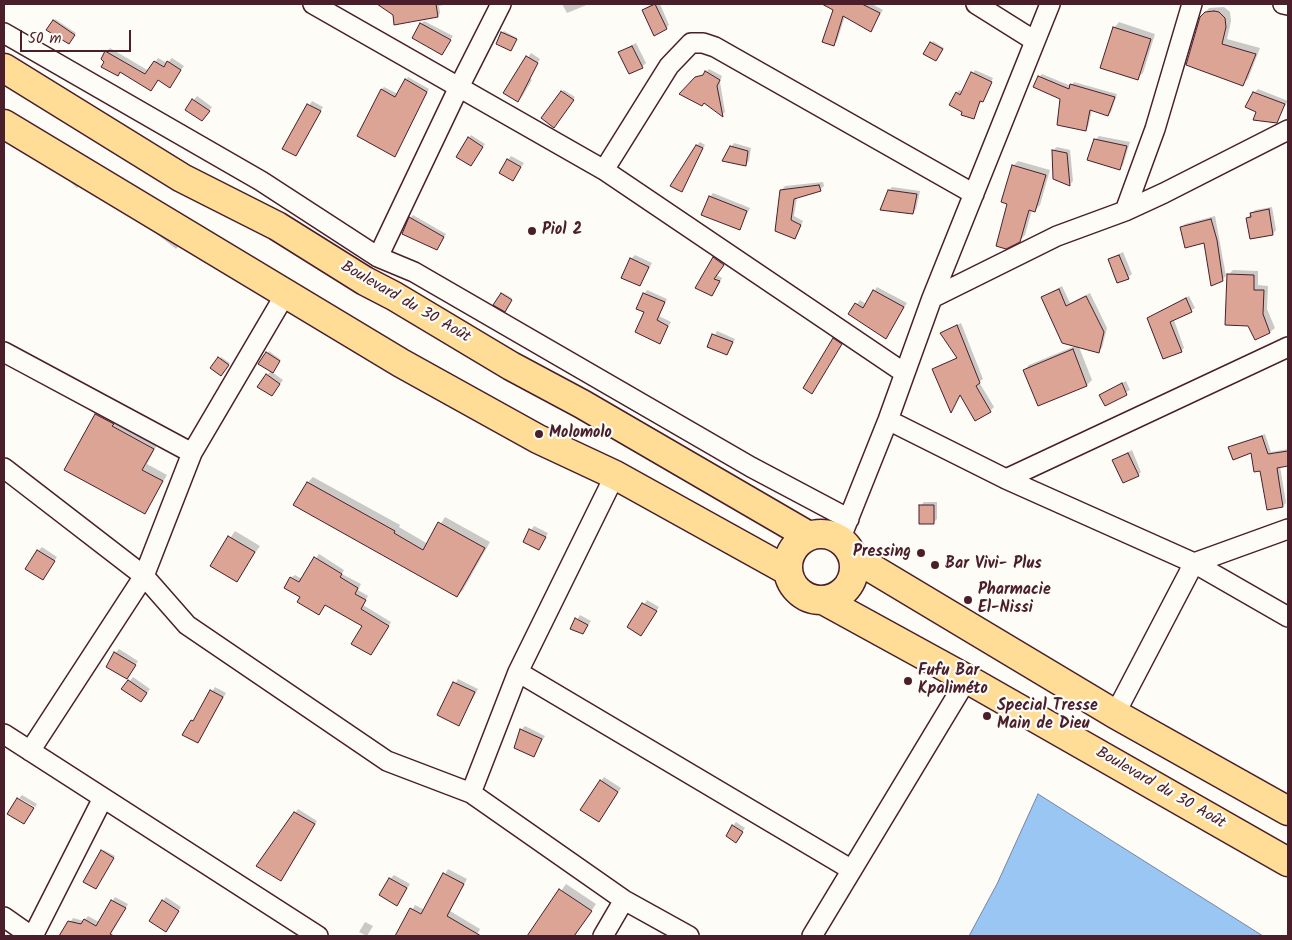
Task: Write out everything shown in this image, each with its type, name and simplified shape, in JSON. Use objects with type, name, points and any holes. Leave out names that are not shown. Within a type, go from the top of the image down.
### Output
[{"type":"highway","name":"Boulevard du 30 Août","points":[[4,68],[182,178],[277,226],[365,281],[394,296],[511,366],[582,404],[808,536]]},
{"type":"highway","points":[[4,124],[401,363],[538,439],[614,476],[788,571]]},
{"type":"highway","points":[[847,539],[853,577],[848,586],[837,595],[823,600],[803,595],[790,580],[788,571],[792,550],[808,536],[819,534],[847,539],[1115,714],[1288,811]]},
{"type":"highway","name":"Boulevard du 30 Août","points":[[823,600],[967,679],[1288,862]]},
{"type":"street","points":[[312,4],[604,170],[903,372]]},
{"type":"street","points":[[378,256],[458,88],[501,4]]},
{"type":"street","points":[[976,4],[1035,41]]},
{"type":"street","points":[[4,33],[261,181],[378,256],[414,272],[751,467],[847,539],[903,372],[1050,4]]},
{"type":"street","points":[[1125,211],[1156,130],[1179,41],[1192,4]]},
{"type":"street","points":[[1283,4],[1288,5]]},
{"type":"street","points":[[604,170],[669,66],[691,43],[703,43],[714,47],[974,194]]},
{"type":"street","points":[[932,298],[1057,236],[1125,211],[1288,130]]},
{"type":"street","points":[[30,751],[144,576],[192,453],[286,293]]},
{"type":"street","points":[[1006,479],[1288,347]]},
{"type":"street","points":[[4,352],[192,453]]},
{"type":"street","points":[[888,420],[1006,479],[1194,563],[1288,617]]},
{"type":"street","points":[[4,468],[144,576],[187,625],[387,761],[471,793],[624,900],[689,936]]},
{"type":"street","points":[[471,793],[518,672],[614,476]]},
{"type":"street","points":[[1115,714],[1194,563],[1288,529]]},
{"type":"street","points":[[518,672],[852,870]]},
{"type":"street","points":[[812,936],[967,679]]},
{"type":"street","points":[[4,734],[318,936]]},
{"type":"street","points":[[4,917],[32,936],[103,798]]},
{"type":"street","points":[[603,936],[624,900]]},
{"type":"water","points":[[1038,794],[1263,936],[969,936],[997,884]]},
{"type":"building","points":[[377,4],[436,4],[438,17],[394,25],[393,15]]},
{"type":"building","points":[[655,4],[667,29],[654,36],[642,10]]},
{"type":"building","points":[[822,4],[862,4],[880,13],[871,32],[843,16],[834,46],[822,42],[833,10]]},
{"type":"building","points":[[1205,12],[1219,12],[1225,18],[1226,27],[1222,44],[1256,54],[1243,86],[1186,65],[1200,17]]},
{"type":"building","points":[[53,20],[75,35],[69,44],[46,30]]},
{"type":"building","points":[[420,23],[451,40],[442,55],[412,38]]},
{"type":"building","points":[[1113,27],[1151,39],[1138,80],[1100,68]]},
{"type":"building","points":[[501,32],[517,39],[511,51],[496,44]]},
{"type":"building","points":[[930,42],[943,49],[936,61],[923,54]]},
{"type":"building","points":[[632,46],[643,68],[629,74],[618,52]]},
{"type":"building","points":[[105,51],[145,74],[154,61],[164,67],[167,61],[181,70],[170,88],[158,80],[151,91],[120,72],[118,76],[101,67],[104,62],[101,59]]},
{"type":"building","points":[[526,56],[538,63],[518,102],[503,93]]},
{"type":"building","points":[[705,71],[720,80],[717,86],[723,117],[704,103],[702,106],[679,94],[695,77],[703,75]]},
{"type":"building","points":[[971,72],[992,82],[983,102],[980,101],[974,119],[961,115],[962,112],[949,105],[956,92],[960,95]]},
{"type":"building","points":[[1038,76],[1069,89],[1070,84],[1115,97],[1108,116],[1090,110],[1086,131],[1057,125],[1060,99],[1033,87]]},
{"type":"building","points":[[405,79],[427,92],[395,157],[357,136],[381,89],[395,97]]},
{"type":"building","points":[[561,91],[574,100],[554,128],[541,118]]},
{"type":"building","points":[[1253,92],[1285,104],[1277,123],[1253,120],[1256,112],[1245,107]]},
{"type":"building","points":[[192,99],[210,111],[202,121],[185,110]]},
{"type":"building","points":[[307,104],[321,111],[296,156],[282,149]]},
{"type":"building","points":[[468,137],[483,147],[471,166],[456,157]]},
{"type":"building","points":[[1094,139],[1127,146],[1120,170],[1087,160]]},
{"type":"building","points":[[696,145],[703,148],[682,192],[670,186]]},
{"type":"building","points":[[730,146],[748,151],[746,166],[722,161]]},
{"type":"building","points":[[1052,150],[1067,153],[1070,186],[1053,179]]},
{"type":"building","points":[[507,159],[521,167],[513,181],[499,173]]},
{"type":"building","points":[[1012,165],[1046,175],[1035,212],[1029,210],[1020,242],[1006,249],[996,246],[1007,204],[1001,202]]},
{"type":"building","points":[[819,185],[821,191],[794,199],[791,220],[801,225],[795,239],[775,231],[780,190]]},
{"type":"building","points":[[888,190],[917,194],[913,214],[880,210]]},
{"type":"building","points":[[709,196],[747,211],[740,230],[701,215]]},
{"type":"building","points":[[1269,209],[1273,235],[1250,239],[1246,218],[1251,217],[1250,213]]},
{"type":"building","points":[[409,217],[444,237],[437,250],[402,234]]},
{"type":"building","points":[[1211,219],[1217,240],[1223,281],[1211,286],[1204,243],[1185,248],[1180,227]]},
{"type":"building","points":[[1119,255],[1129,279],[1117,283],[1108,259]]},
{"type":"building","points":[[713,257],[724,265],[714,279],[720,281],[712,296],[695,288]]},
{"type":"building","points":[[630,258],[649,267],[640,286],[621,278]]},
{"type":"building","points":[[1227,274],[1254,275],[1254,290],[1264,290],[1263,314],[1270,333],[1255,340],[1248,326],[1225,325]]},
{"type":"building","points":[[1059,289],[1066,306],[1086,296],[1104,332],[1099,353],[1062,343],[1041,297]]},
{"type":"building","points":[[873,290],[904,307],[886,339],[848,314],[855,303],[863,308]]},
{"type":"building","points":[[501,293],[512,300],[505,312],[493,305]]},
{"type":"building","points":[[643,293],[665,302],[657,320],[668,326],[660,344],[635,332],[644,312],[636,309]]},
{"type":"building","points":[[1186,298],[1192,312],[1170,322],[1182,352],[1163,359],[1147,318]]},
{"type":"building","points":[[957,325],[980,383],[976,386],[991,412],[975,421],[960,395],[951,413],[932,369],[957,358],[940,333]]},
{"type":"building","points":[[712,334],[733,342],[727,355],[707,347]]},
{"type":"building","points":[[833,338],[842,344],[812,394],[803,388]]},
{"type":"building","points":[[1073,349],[1087,386],[1038,406],[1023,370]]},
{"type":"building","points":[[266,352],[280,361],[273,373],[258,364]]},
{"type":"building","points":[[218,357],[229,365],[221,376],[210,368]]},
{"type":"building","points":[[266,374],[280,384],[272,396],[257,387]]},
{"type":"building","points":[[1122,383],[1127,395],[1105,406],[1099,395]]},
{"type":"building","points":[[95,414],[114,424],[112,426],[154,449],[142,470],[163,481],[145,514],[64,470]]},
{"type":"building","points":[[1262,436],[1268,454],[1288,451],[1288,466],[1277,468],[1283,507],[1267,510],[1260,471],[1254,472],[1251,453],[1233,460],[1228,447]]},
{"type":"building","points":[[1128,453],[1139,476],[1123,483],[1112,460]]},
{"type":"building","points":[[307,482],[395,531],[394,533],[423,550],[438,522],[485,548],[457,597],[293,505]]},
{"type":"building","points":[[919,505],[934,505],[934,524],[919,524]]},
{"type":"building","points":[[529,529],[546,537],[539,550],[523,542]]},
{"type":"building","points":[[228,536],[255,552],[237,582],[210,566]]},
{"type":"building","points":[[37,550],[55,561],[43,580],[25,569]]},
{"type":"building","points":[[314,557],[342,574],[340,577],[358,588],[355,594],[366,600],[361,609],[389,626],[371,655],[351,644],[362,626],[325,605],[319,615],[297,602],[300,597],[284,588],[290,577],[299,582]]},
{"type":"building","points":[[642,603],[657,611],[641,636],[627,627]]},
{"type":"building","points":[[575,618],[588,625],[583,634],[570,629]]},
{"type":"building","points":[[114,652],[136,665],[127,679],[106,667]]},
{"type":"building","points":[[128,680],[147,693],[141,702],[121,689]]},
{"type":"building","points":[[453,682],[475,692],[459,726],[437,715]]},
{"type":"building","points":[[210,690],[223,697],[198,743],[182,735],[191,720],[193,721]]},
{"type":"building","points":[[520,729],[542,739],[534,757],[514,748]]},
{"type":"building","points":[[600,780],[618,792],[599,822],[580,810]]},
{"type":"building","points":[[17,798],[34,808],[24,824],[7,814]]},
{"type":"building","points":[[294,812],[315,824],[281,881],[256,866]]},
{"type":"building","points":[[732,825],[743,832],[736,843],[726,836]]},
{"type":"building","points":[[101,850],[114,858],[96,889],[83,882]]},
{"type":"building","points":[[443,873],[464,884],[447,916],[481,936],[395,936],[410,908],[421,914]]},
{"type":"building","points":[[389,878],[407,888],[397,906],[379,895]]},
{"type":"building","points":[[559,889],[592,911],[574,936],[527,936]]},
{"type":"building","points":[[111,900],[126,908],[110,934],[114,936],[59,936],[68,921],[81,924],[84,919],[96,926]]},
{"type":"building","points":[[162,900],[179,911],[166,932],[149,921]]},
{"type":"place","name":"Piol 2","points":[[532,231]]},
{"type":"place","name":"Molomolo","points":[[539,434]]},
{"type":"place","name":"Pressing","points":[[921,553]]},
{"type":"place","name":"Bar Vivi- Plus","points":[[935,565]]},
{"type":"place","name":"Pharmacie El-Nissi","points":[[968,600]]},
{"type":"place","name":"Fufu Bar Kpaliméto","points":[[908,681]]},
{"type":"place","name":"Special Tresse Main de Dieu","points":[[987,716]]}]
